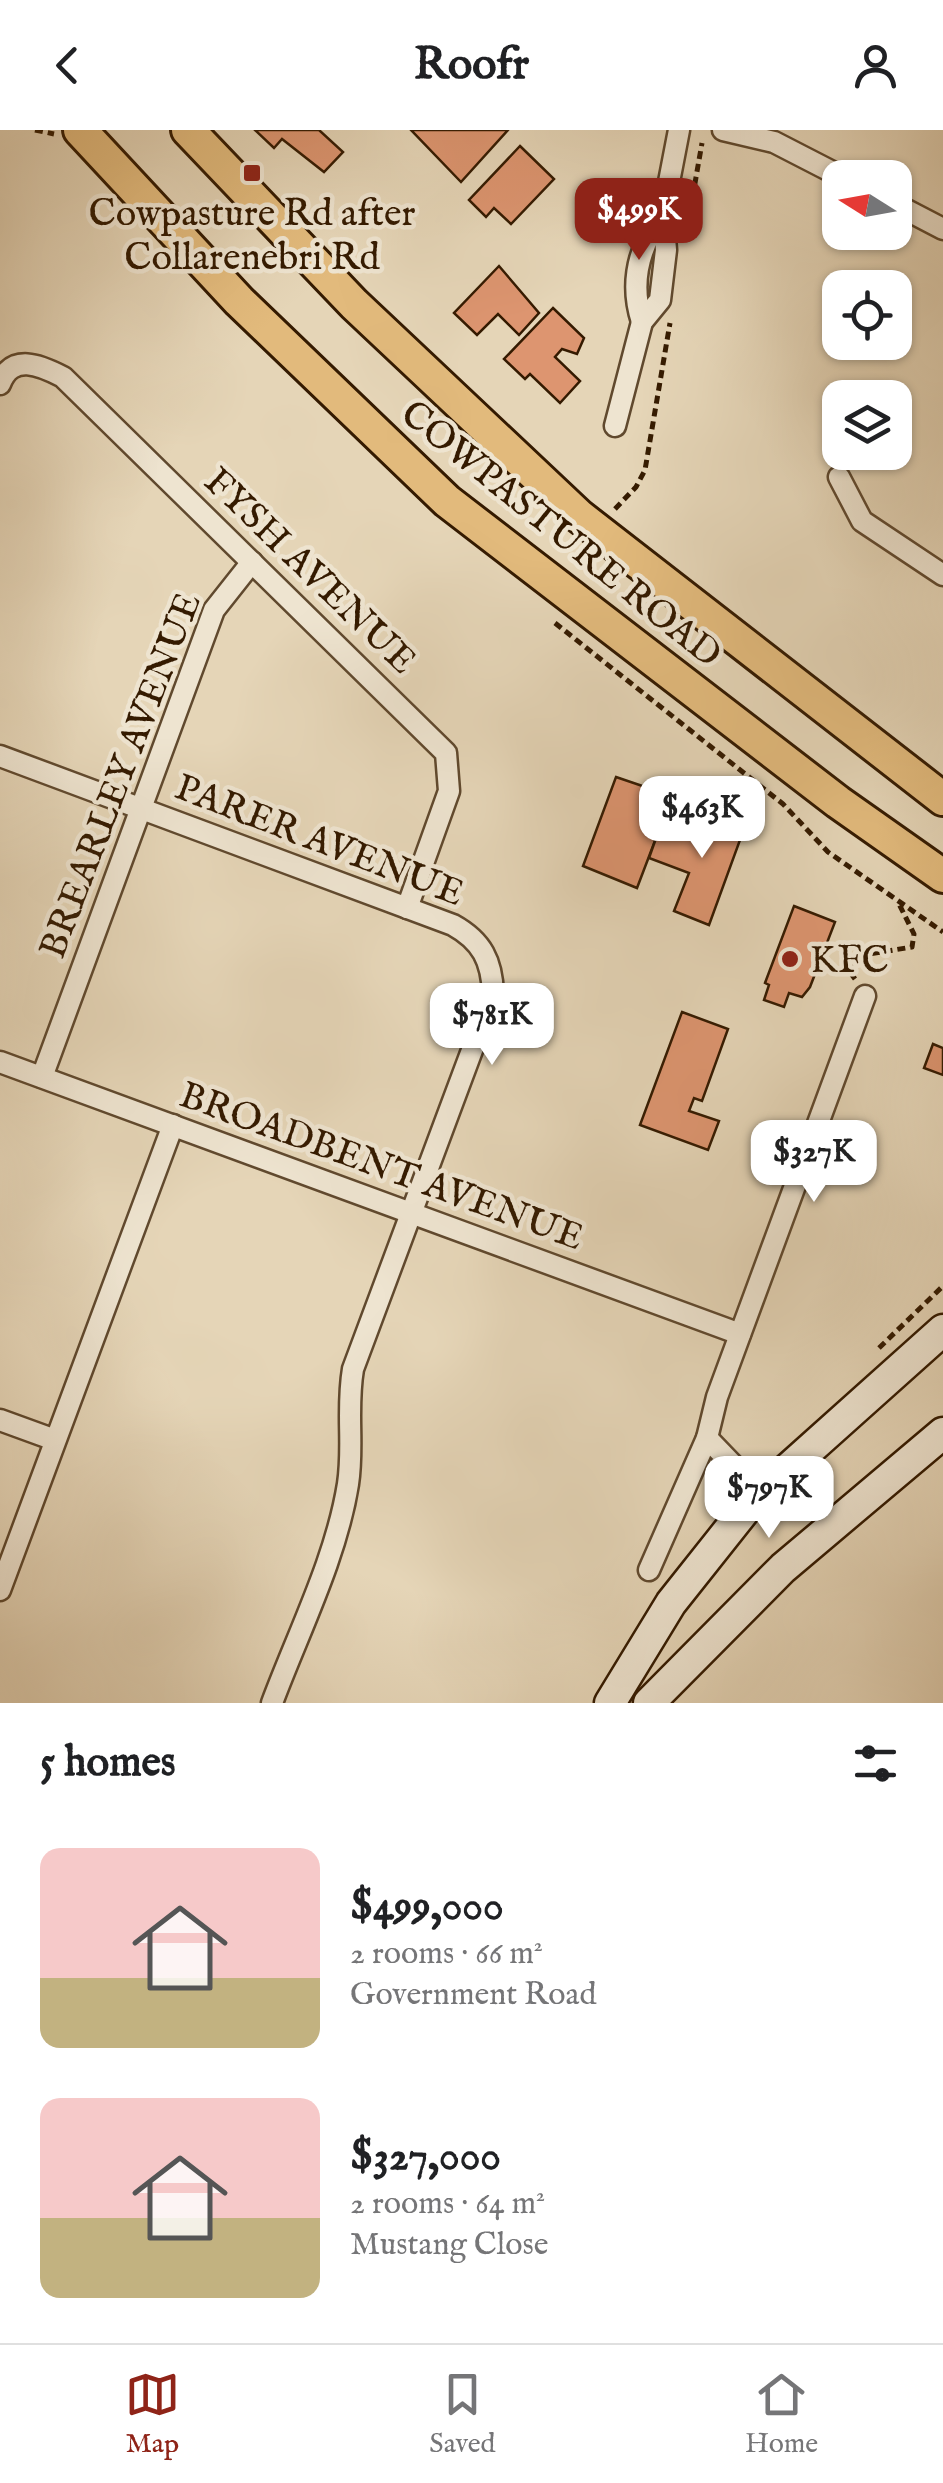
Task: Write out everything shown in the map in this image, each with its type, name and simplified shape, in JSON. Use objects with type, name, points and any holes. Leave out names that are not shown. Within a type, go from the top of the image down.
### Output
[{"type":"main road","name":"COWPASTURE ROAD","points":[[80,130],[238,301],[447,502],[838,802],[943,876]]},
{"type":"main road","name":"COWPASTURE ROAD","points":[[188,130],[354,304],[579,516],[943,799]]},
{"type":"main road","points":[[610,1703],[670,1603],[760,1493],[943,1330]]},
{"type":"main road","points":[[649,1703],[783,1568],[943,1433]]},
{"type":"street","points":[[615,426],[642,322],[660,300],[666,250],[663,213],[679,130]]},
{"type":"street","points":[[723,130],[774,142],[822,167]]},
{"type":"street","points":[[912,213],[943,229]]},
{"type":"street","name":"FYSH AVENUE","points":[[0,384],[4,373],[21,363],[39,364],[62,377],[446,753],[450,791],[407,908]]},
{"type":"street","points":[[839,478],[862,521],[943,575]]},
{"type":"street","name":"BREARLEY AVENUE","points":[[42,1077],[214,610],[252,562]]},
{"type":"street","name":"PARER AVENUE","points":[[0,756],[470,935],[484,951],[492,972],[493,994],[353,1369],[346,1409],[351,1456],[336,1533],[272,1703]]},
{"type":"street","points":[[649,1570],[707,1438],[740,1334],[865,996]]},
{"type":"street","name":"BROADBENT AVENUE","points":[[0,1062],[740,1334]]},
{"type":"street","points":[[2,1579],[173,1125]]},
{"type":"street","points":[[0,1420],[55,1440]]},
{"type":"street","points":[[707,1438],[760,1493]]},
{"type":"path","points":[[609,514],[636,487],[645,470]]},
{"type":"path","points":[[865,996],[849,971],[857,961],[869,954],[912,946],[914,934],[896,900]]},
{"type":"building","points":[[255,130],[319,130],[343,152],[324,172],[282,139],[274,148]]},
{"type":"building","points":[[411,130],[508,130],[461,182]]},
{"type":"building","points":[[520,146],[554,179],[511,224],[494,208],[486,217],[469,200]]},
{"type":"building","points":[[499,266],[539,313],[519,335],[498,314],[477,335],[454,313]]},
{"type":"building","points":[[553,308],[584,338],[577,354],[562,349],[555,357],[580,381],[560,403],[530,374],[525,379],[504,359]]},
{"type":"building","points":[[616,777],[672,796],[637,888],[583,866]]},
{"type":"building","points":[[714,804],[748,818],[709,925],[674,911],[689,873],[649,858],[660,827],[700,842]]},
{"type":"building","points":[[794,906],[835,922],[810,987],[802,997],[789,993],[784,1007],[764,1000],[769,985],[765,983]]},
{"type":"building","points":[[682,1012],[728,1029],[702,1101],[694,1098],[689,1111],[719,1121],[708,1150],[640,1125]]},
{"type":"building","points":[[933,1044],[943,1048],[943,1075],[924,1068]]},
{"type":"place","name":"Cowpasture Rd after Collarenebri Rd","points":[[252,173]]},
{"type":"place","name":"KFC","points":[[790,959]]}]
